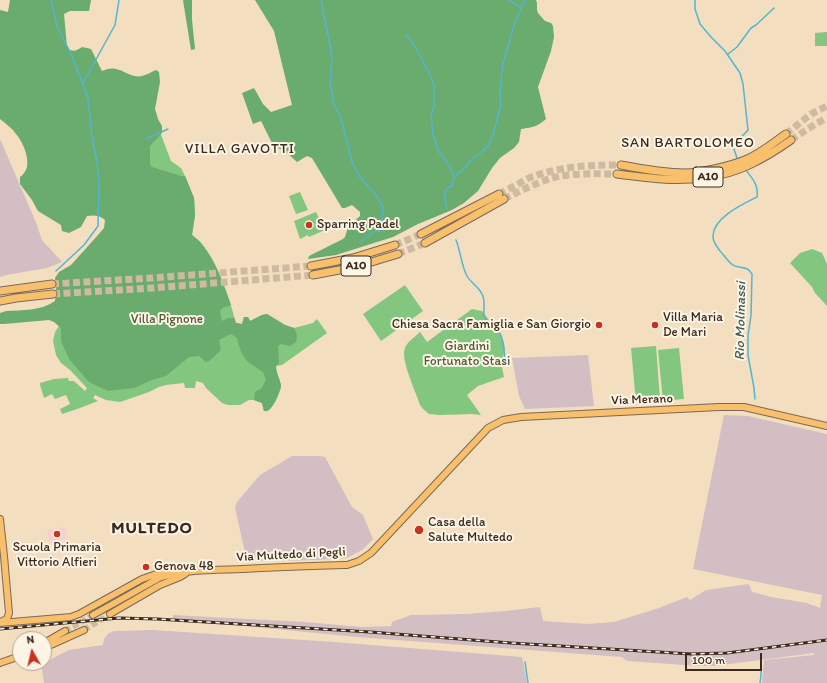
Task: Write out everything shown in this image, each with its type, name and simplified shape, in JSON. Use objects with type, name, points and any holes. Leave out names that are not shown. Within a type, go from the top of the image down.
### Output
[{"type":"highway","points":[[621,166],[686,173],[720,168],[745,160],[786,134]]},
{"type":"highway","name":"A10","points":[[617,174],[662,179],[685,180],[704,178],[748,166],[772,154],[791,140]]},
{"type":"highway","points":[[422,234],[501,196],[425,243]]},
{"type":"highway","name":"A10","points":[[311,266],[353,258],[395,246]]},
{"type":"highway","name":"A10","points":[[314,275],[355,267],[398,254]]},
{"type":"highway","points":[[0,291],[52,284]]},
{"type":"highway","points":[[0,301],[53,294]]},
{"type":"main road","name":"Via Merano","points":[[468,449],[488,428],[494,424],[504,420],[521,417],[719,407],[744,408],[827,426]]},
{"type":"main road","name":"Via Multedo di Pegli","points":[[120,608],[124,602],[136,594],[137,590],[161,577],[171,574],[218,570],[347,565],[360,561],[370,553],[468,449]]},
{"type":"main road","points":[[0,519],[9,613],[11,618],[15,621],[21,622]]},
{"type":"main road","name":"Via Multedo di Pegli","points":[[0,623],[71,617],[142,579],[162,572],[177,570],[188,572]]},
{"type":"main road","name":"Via Multedo di Pegli","points":[[110,614],[160,585],[188,572]]},
{"type":"main road","points":[[93,615],[137,590],[133,586],[130,586]]},
{"type":"main road","points":[[0,623],[7,619],[9,613]]},
{"type":"main road","points":[[52,644],[84,630]]},
{"type":"main road","points":[[52,638],[65,631]]},
{"type":"main road","points":[[0,663],[12,659]]},
{"type":"shaded area","points":[[0,139],[35,220],[42,240],[62,262],[47,268],[0,277]]},
{"type":"shaded area","points":[[588,355],[594,406],[525,409],[519,396],[512,358]]},
{"type":"shaded area","points":[[724,415],[748,416],[827,434],[827,683],[762,683],[764,660],[814,655],[814,653],[714,666],[699,666],[627,661],[622,657],[357,637],[173,619],[173,615],[305,622],[362,627],[391,626],[392,622],[411,615],[466,614],[540,607],[543,621],[587,624],[614,622],[659,608],[687,597],[690,600],[706,590],[749,584],[752,592],[807,603],[820,608],[822,595],[693,569]]},
{"type":"shaded area","points":[[292,456],[325,457],[352,507],[363,515],[373,539],[362,550],[347,558],[316,560],[257,561],[245,552],[235,508],[237,502],[260,475]]},
{"type":"shaded area","name":"Scuola Primaria Vittorio Alfieri","points":[[65,527],[67,539],[49,542],[47,530]]},
{"type":"shaded area","points":[[153,630],[334,642],[522,657],[527,683],[44,683],[42,671],[52,671],[52,658],[69,650],[103,645],[106,636],[114,631]]},
{"type":"green space","points":[[10,0],[91,0],[89,11],[70,11],[64,14],[67,47],[72,51],[82,47],[91,49],[102,71],[112,68],[130,75],[138,76],[146,75],[156,70],[159,72],[160,82],[155,109],[162,126],[162,133],[150,146],[150,164],[152,167],[185,176],[194,198],[195,215],[192,235],[200,242],[211,257],[219,273],[231,305],[222,308],[220,311],[222,321],[228,318],[234,318],[236,323],[242,324],[244,317],[248,317],[250,321],[267,314],[285,325],[294,328],[297,335],[296,342],[290,346],[281,344],[278,346],[279,363],[276,366],[281,387],[272,407],[268,411],[264,411],[262,403],[254,400],[255,392],[262,388],[266,379],[263,372],[248,362],[242,354],[237,338],[231,334],[219,340],[221,350],[209,361],[206,362],[199,356],[189,357],[166,376],[134,388],[108,391],[89,382],[69,359],[61,341],[61,328],[54,322],[49,320],[0,324],[0,313],[44,307],[55,301],[55,278],[59,272],[71,265],[98,235],[104,228],[105,220],[97,216],[87,216],[81,227],[69,233],[62,231],[61,225],[38,211],[20,184],[20,177],[27,167],[25,150],[21,141],[14,132],[0,119],[0,10],[8,12]]},
{"type":"green space","points":[[183,0],[192,0],[192,20],[195,49],[191,50]]},
{"type":"green space","points":[[255,0],[536,0],[538,13],[545,21],[551,23],[553,26],[554,37],[551,51],[538,87],[546,119],[535,126],[521,129],[519,142],[514,148],[500,158],[478,191],[464,203],[393,237],[336,255],[308,259],[309,256],[343,239],[348,227],[360,216],[360,212],[352,205],[342,208],[312,158],[307,156],[297,162],[287,153],[273,145],[261,121],[253,124],[242,93],[254,88],[263,104],[271,112],[292,105],[274,31]]},
{"type":"green space","points":[[827,32],[827,46],[815,46],[815,33]]},
{"type":"green space","name":"Villa Pignone","points":[[157,124],[171,161],[181,168],[194,198],[195,215],[192,235],[207,251],[218,271],[227,292],[236,323],[242,324],[244,317],[248,317],[250,321],[267,314],[285,325],[294,328],[313,323],[317,319],[327,333],[282,365],[276,366],[281,388],[273,406],[267,410],[264,411],[262,403],[254,400],[249,400],[240,405],[228,405],[222,403],[206,388],[203,383],[196,381],[195,388],[185,388],[184,383],[166,385],[120,402],[106,400],[95,395],[93,398],[98,401],[62,414],[60,409],[70,404],[66,395],[55,399],[52,394],[44,398],[40,383],[54,379],[68,378],[69,381],[74,381],[85,391],[87,388],[61,363],[56,355],[53,341],[55,332],[66,315],[133,180]]},
{"type":"green space","points":[[300,192],[308,210],[296,214],[289,196]]},
{"type":"green space","name":"Sparring Padel","points":[[316,212],[325,230],[300,239],[294,221]]},
{"type":"green space","points":[[812,249],[822,253],[827,264],[827,306],[790,263],[800,253]]},
{"type":"green space","points":[[405,285],[423,311],[381,341],[363,314]]},
{"type":"green space","name":"Giardini Fortunato Stasi","points":[[472,309],[482,311],[501,335],[505,350],[501,363],[504,377],[478,386],[467,395],[481,415],[429,414],[420,405],[412,384],[406,367],[404,353],[405,348],[420,332],[427,342]]},
{"type":"green space","points":[[656,346],[660,400],[636,402],[631,348]]},
{"type":"green space","points":[[679,348],[684,399],[663,401],[658,350]]},
{"type":"waterway","points":[[51,0],[57,26],[72,56],[88,98],[99,183],[98,226],[84,245],[56,271]]},
{"type":"waterway","points":[[83,83],[115,25],[119,0]]},
{"type":"waterway","points":[[321,0],[332,61],[330,82],[334,105],[341,118],[352,162],[359,176],[376,195],[383,207],[380,231],[376,231],[360,242]]},
{"type":"waterway","points":[[509,0],[521,8]]},
{"type":"waterway","points":[[447,209],[445,202],[446,189],[452,186],[454,177],[488,146],[493,135],[501,104],[500,96],[503,64],[514,25],[525,0]]},
{"type":"waterway","name":"Rio Molinassi","points":[[695,0],[695,9],[700,24],[725,51],[740,73],[743,84],[748,130],[733,146],[738,160]]},
{"type":"waterway","points":[[728,54],[737,47],[751,28],[774,8]]},
{"type":"waterway","points":[[406,34],[417,50],[434,84],[434,106],[431,116],[433,134],[439,152],[451,168],[454,177]]},
{"type":"waterway","points":[[146,139],[168,129]]},
{"type":"waterway","name":"Rio Molinassi","points":[[745,169],[756,185],[757,197],[729,212],[717,224],[713,237],[716,246],[731,264],[748,269],[752,274],[748,355],[755,399]]},
{"type":"waterway","points":[[456,240],[467,276],[479,289],[483,297],[484,316],[488,322],[497,329],[501,336],[505,361]]},
{"type":"waterway","points":[[525,662],[528,683]]},
{"type":"waterway","name":"Rio Molinassi","points":[[760,683],[761,663]]},
{"type":"tunnel","points":[[786,134],[811,114],[827,106]]},
{"type":"tunnel","points":[[791,140],[827,118]]},
{"type":"tunnel","points":[[499,194],[529,178],[552,171],[586,166],[621,165]]},
{"type":"tunnel","points":[[504,199],[539,183],[561,176],[582,174],[617,174]]},
{"type":"tunnel","points":[[395,245],[421,234]]},
{"type":"tunnel","points":[[398,254],[425,243]]},
{"type":"tunnel","points":[[52,284],[311,266]]},
{"type":"tunnel","points":[[53,294],[153,288],[313,275]]},
{"type":"tunnel","points":[[84,630],[110,614]]},
{"type":"tunnel","points":[[65,631],[93,615]]},
{"type":"railway","points":[[0,629],[119,618],[157,619],[691,654],[727,653],[827,640]]},
{"type":"place","name":"Sparring Padel","points":[[309,225]]},
{"type":"place","name":"Chiesa Sacra Famiglia e San Giorgio","points":[[599,325]]},
{"type":"place","name":"Villa Maria De Mari","points":[[655,325]]},
{"type":"place","name":"Casa della Salute Multedo","points":[[419,530]]},
{"type":"place","name":"Scuola Primaria Vittorio Alfieri","points":[[57,534]]},
{"type":"place","name":"Genova 48","points":[[146,567]]},
{"type":"district","name":"SAN BARTOLOMEO","points":[[688,143]]},
{"type":"district","name":"VILLA GAVOTTI","points":[[240,149]]},
{"type":"district","name":"MULTEDO","points":[[152,529]]}]
